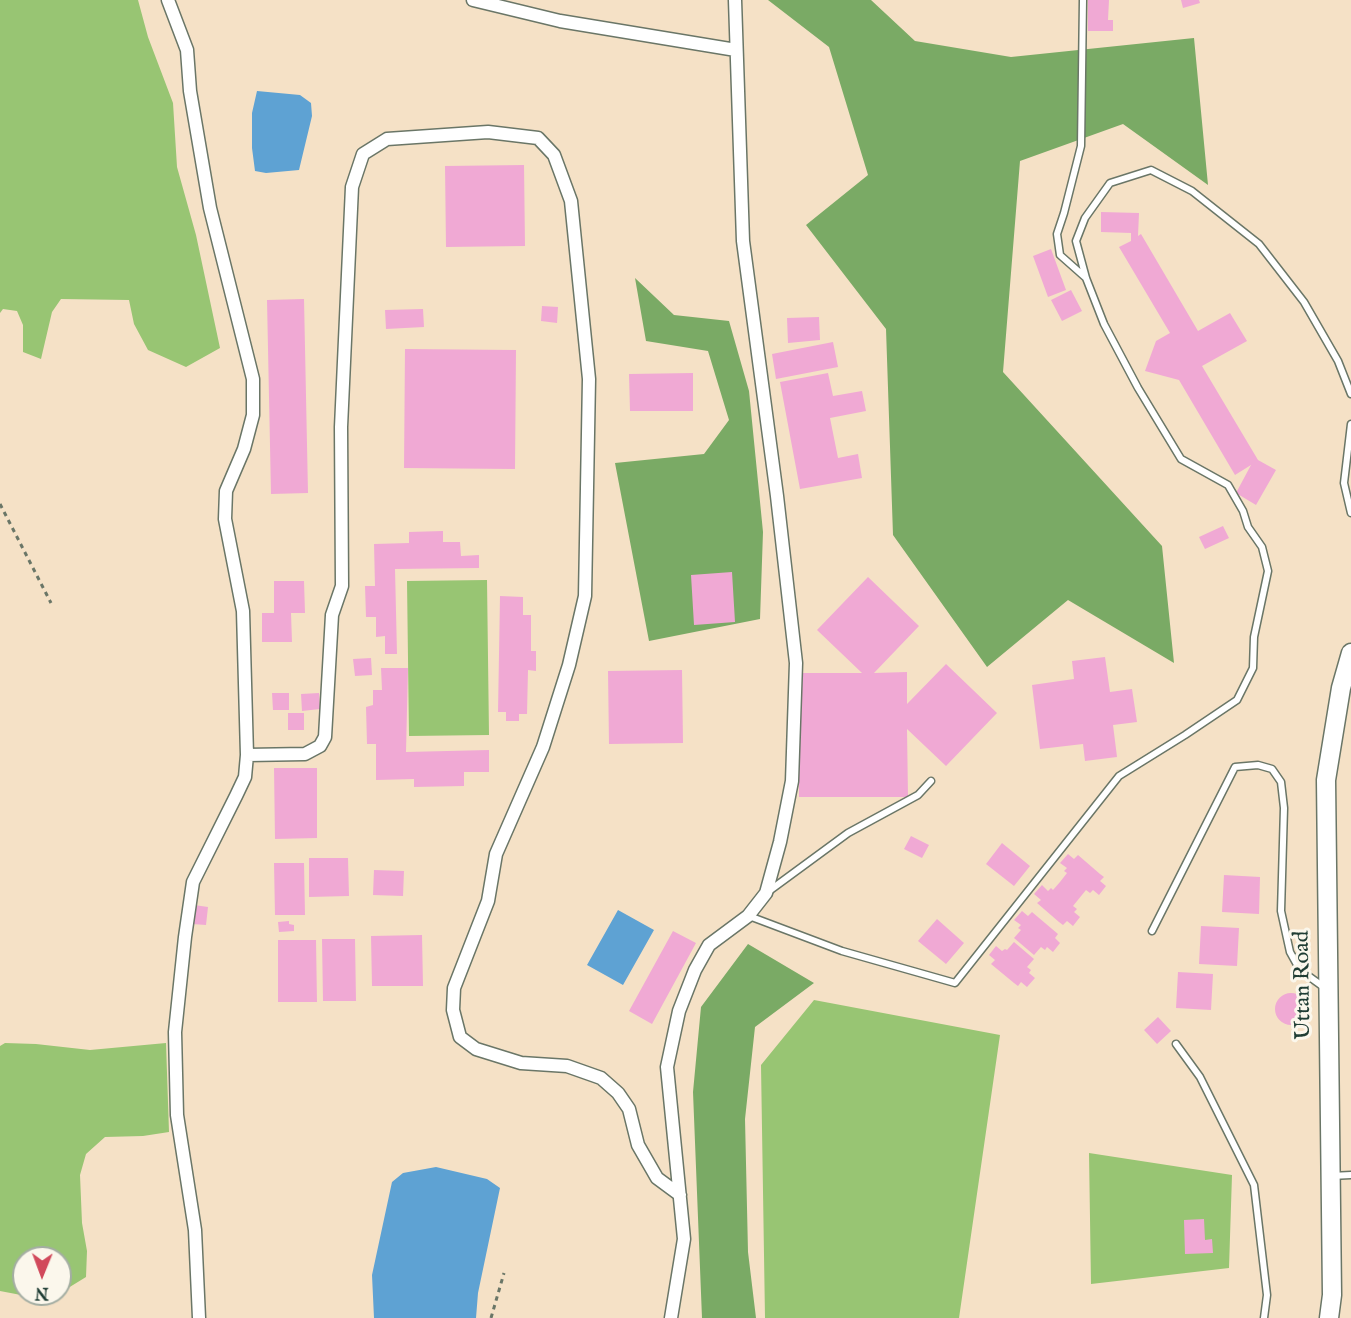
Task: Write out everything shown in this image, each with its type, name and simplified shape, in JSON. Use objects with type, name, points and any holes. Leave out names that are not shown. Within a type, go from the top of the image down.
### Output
[{"type":"main road","name":"Uttan Road","points":[[1329,1318],[1332,1295],[1326,780],[1341,688],[1350,660]]},
{"type":"street","points":[[168,0],[187,50],[190,91],[210,208],[253,379],[253,415],[244,449],[226,491],[225,519],[243,611],[248,755],[244,777],[236,796],[193,882],[175,1032],[177,1114],[195,1230],[199,1318]]},
{"type":"street","points":[[473,0],[560,21],[736,51]]},
{"type":"street","points":[[671,1318],[684,1239],[668,1066],[679,1011],[695,970],[709,945],[748,916],[766,893],[780,842],[792,781],[796,663],[777,496],[743,241],[735,0]]},
{"type":"street","points":[[248,755],[305,754],[314,751],[320,746],[327,728],[332,615],[342,586],[340,427],[352,187],[363,154],[387,139],[488,132],[537,138],[554,155],[571,201],[589,379],[585,596],[569,665],[543,747],[496,854],[488,901],[454,988],[453,1010],[460,1037],[476,1049],[521,1063],[567,1066],[601,1078],[618,1093],[629,1109],[638,1145],[657,1178],[680,1195]]},
{"type":"lane","points":[[1083,0],[1081,146],[1057,234],[1060,255],[1086,278]]},
{"type":"lane","points":[[748,916],[842,951],[955,982],[1119,776],[1237,700],[1253,668],[1254,637],[1268,571],[1262,547],[1248,527],[1243,512],[1228,485],[1181,459],[1133,379],[1104,324],[1086,278],[1076,241],[1085,218],[1110,183],[1151,170],[1192,191],[1259,244],[1304,302],[1338,361],[1351,394]]},
{"type":"lane","points":[[1351,424],[1344,483],[1351,513]]},
{"type":"lane","points":[[1152,931],[1235,767],[1258,765],[1272,769],[1281,782],[1284,808],[1281,911],[1290,952],[1300,970],[1328,990]]},
{"type":"lane","points":[[766,893],[848,833],[918,795],[931,781]]},
{"type":"lane","points":[[1176,1044],[1200,1077],[1254,1185],[1267,1295],[1264,1318]]},
{"type":"lane","points":[[1331,1176],[1351,1174]]},
{"type":"path","points":[[0,504],[51,603]]},
{"type":"path","points":[[491,1318],[504,1273]]},
{"type":"green space","points":[[0,0],[138,0],[148,37],[173,103],[177,167],[196,235],[220,348],[186,367],[148,350],[134,324],[129,300],[61,299],[52,312],[41,359],[23,352],[23,325],[17,311],[3,309],[0,313]]},
{"type":"green space","points":[[768,0],[871,0],[915,41],[1011,57],[1194,38],[1208,185],[1123,124],[1020,161],[1003,372],[1162,546],[1174,663],[1068,600],[987,667],[893,535],[886,329],[806,225],[868,175],[829,47]]},
{"type":"green space","points":[[635,278],[674,315],[729,321],[749,391],[763,532],[760,619],[649,641],[615,463],[704,454],[729,420],[708,351],[646,341]]},
{"type":"green space","points":[[487,580],[489,735],[409,736],[407,581]]},
{"type":"green space","points":[[748,944],[814,983],[755,1027],[745,1119],[748,1252],[756,1318],[702,1318],[693,1092],[701,1007]]},
{"type":"green space","points":[[814,1000],[1000,1035],[959,1318],[765,1318],[761,1065]]},
{"type":"green space","points":[[5,1043],[36,1044],[90,1050],[166,1043],[169,1132],[143,1136],[105,1137],[86,1154],[80,1175],[82,1223],[87,1251],[86,1277],[72,1286],[72,1246],[12,1246],[12,1293],[0,1291],[0,1046]]},
{"type":"green space","points":[[1089,1153],[1232,1175],[1229,1268],[1091,1284]]},
{"type":"water","points":[[257,91],[300,95],[311,103],[312,116],[299,170],[266,173],[255,171],[252,148],[252,113]]},
{"type":"water","points":[[618,910],[654,930],[623,985],[587,965]]},
{"type":"water","points":[[436,1167],[487,1179],[500,1188],[478,1293],[476,1318],[374,1318],[372,1275],[392,1182],[403,1173]]},
{"type":"building","points":[[1088,0],[1109,0],[1108,20],[1113,20],[1113,31],[1088,31]]},
{"type":"building","points":[[1181,0],[1199,0],[1200,3],[1183,8]]},
{"type":"building","points":[[524,165],[525,246],[446,247],[445,166]]},
{"type":"building","points":[[1101,212],[1139,213],[1138,236],[1141,234],[1198,331],[1230,313],[1247,341],[1202,366],[1258,460],[1276,470],[1256,505],[1236,493],[1251,465],[1235,475],[1179,380],[1145,371],[1156,341],[1170,333],[1119,247],[1131,241],[1131,233],[1101,232]]},
{"type":"building","points":[[1051,249],[1066,290],[1048,297],[1033,256]]},
{"type":"building","points":[[1071,290],[1082,311],[1062,321],[1051,300]]},
{"type":"building","points":[[304,299],[308,493],[271,494],[267,300]]},
{"type":"building","points":[[542,306],[558,307],[557,323],[541,321]]},
{"type":"building","points":[[423,309],[424,327],[386,329],[385,310]]},
{"type":"building","points":[[819,317],[820,340],[788,343],[787,318]]},
{"type":"building","points":[[833,342],[838,367],[776,379],[772,354]]},
{"type":"building","points":[[405,349],[516,350],[515,469],[404,468]]},
{"type":"building","points":[[693,373],[693,411],[630,411],[629,374]]},
{"type":"building","points":[[828,373],[833,396],[862,391],[866,411],[830,418],[838,458],[858,454],[862,478],[800,489],[780,382]]},
{"type":"building","points":[[1223,526],[1229,538],[1205,549],[1199,537]]},
{"type":"building","points":[[443,531],[443,542],[460,542],[461,556],[479,555],[479,568],[395,569],[397,654],[385,654],[385,636],[376,637],[376,617],[366,617],[365,586],[375,586],[374,544],[409,543],[409,532]]},
{"type":"building","points":[[732,572],[735,622],[694,625],[691,575]]},
{"type":"building","points":[[868,577],[919,626],[874,673],[907,672],[907,704],[946,664],[997,713],[946,766],[907,729],[908,797],[799,797],[798,673],[862,673],[817,630]]},
{"type":"building","points":[[274,581],[304,581],[305,613],[291,613],[292,642],[262,642],[262,613],[274,613]]},
{"type":"building","points":[[500,596],[523,597],[523,615],[531,615],[531,651],[536,651],[536,671],[528,670],[527,714],[519,714],[519,721],[506,721],[506,712],[498,712]]},
{"type":"building","points":[[1105,657],[1110,692],[1132,689],[1137,722],[1113,725],[1117,757],[1085,761],[1083,744],[1040,749],[1032,685],[1074,679],[1072,661]]},
{"type":"building","points":[[371,658],[372,675],[355,676],[353,659]]},
{"type":"building","points":[[381,668],[408,668],[406,752],[489,750],[489,772],[464,772],[464,786],[414,787],[414,779],[376,780],[376,744],[367,744],[366,707],[373,705],[373,690],[382,690]]},
{"type":"building","points":[[682,670],[683,743],[609,744],[608,671]]},
{"type":"building","points":[[272,693],[289,693],[289,710],[273,710]]},
{"type":"building","points":[[319,693],[320,709],[302,711],[301,694]]},
{"type":"building","points":[[288,713],[304,713],[304,730],[288,730]]},
{"type":"building","points":[[274,768],[317,768],[317,838],[275,839]]},
{"type":"building","points":[[911,836],[929,845],[922,858],[904,849]]},
{"type":"building","points":[[1002,843],[1030,866],[1014,886],[986,864]]},
{"type":"building","points":[[1068,854],[1074,859],[1078,855],[1104,877],[1100,881],[1106,886],[1099,895],[1093,890],[1090,893],[1086,890],[1073,906],[1077,909],[1074,912],[1080,917],[1073,926],[1067,921],[1063,925],[1059,922],[1037,903],[1041,900],[1034,894],[1042,885],[1048,891],[1051,888],[1053,890],[1060,882],[1067,873],[1064,871],[1067,868],[1060,863]]},
{"type":"building","points":[[309,858],[348,858],[349,896],[309,897]]},
{"type":"building","points":[[274,863],[304,863],[305,915],[275,915]]},
{"type":"building","points":[[374,870],[404,871],[403,896],[373,895]]},
{"type":"building","points":[[1224,875],[1260,877],[1259,914],[1222,912]]},
{"type":"building","points":[[194,905],[208,907],[206,925],[192,924]]},
{"type":"building","points":[[1022,911],[1028,916],[1032,912],[1058,934],[1055,938],[1060,943],[1053,952],[1047,947],[1045,950],[1041,947],[1034,955],[1014,938],[1021,930],[1018,928],[1021,925],[1014,920]]},
{"type":"building","points":[[937,919],[964,943],[946,964],[918,941]]},
{"type":"building","points":[[289,921],[289,924],[294,925],[294,931],[279,932],[278,922]]},
{"type":"building","points":[[1201,926],[1239,928],[1237,966],[1199,964]]},
{"type":"building","points":[[673,931],[696,943],[652,1024],[629,1011]]},
{"type":"building","points":[[422,935],[423,986],[372,986],[371,936]]},
{"type":"building","points":[[322,939],[355,939],[356,1001],[323,1001]]},
{"type":"building","points":[[278,940],[316,940],[317,1002],[278,1002]]},
{"type":"building","points":[[1014,942],[1034,959],[1027,967],[1031,970],[1029,973],[1035,978],[1027,987],[1021,982],[1018,986],[991,964],[995,960],[989,955],[996,946],[1002,951],[1007,950]]},
{"type":"building","points":[[1178,972],[1213,974],[1211,1010],[1176,1008]]},
{"type":"building","points":[[1291,993],[1302,998],[1307,1009],[1302,1020],[1291,1025],[1280,1020],[1275,1009],[1280,998]]},
{"type":"building","points":[[1158,1017],[1171,1031],[1157,1044],[1144,1030]]},
{"type":"building","points":[[1204,1219],[1205,1240],[1212,1239],[1213,1253],[1185,1254],[1184,1220]]}]
